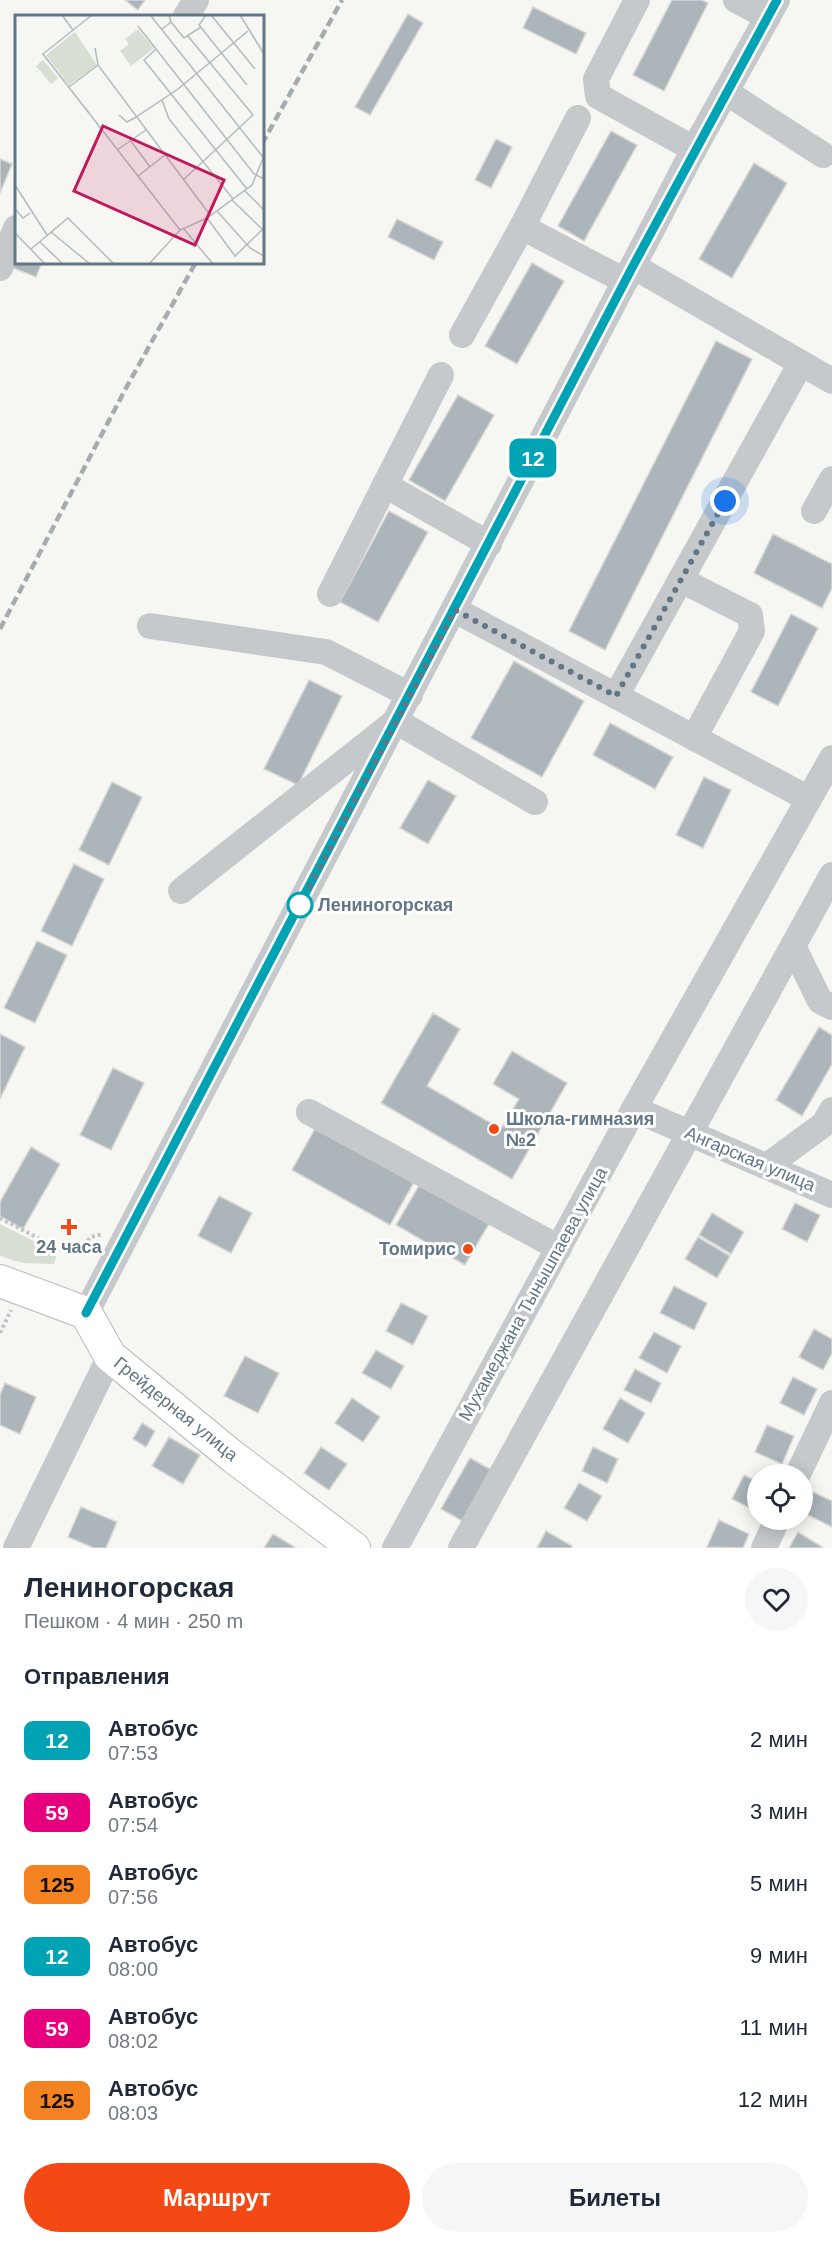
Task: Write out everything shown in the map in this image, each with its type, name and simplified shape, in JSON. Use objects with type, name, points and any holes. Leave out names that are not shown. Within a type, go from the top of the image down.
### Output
[{"type":"main road","points":[[0,1281],[86,1313]]},
{"type":"main road","name":"Грейдерная улица","points":[[86,1313],[110,1356],[344,1545]]},
{"type":"street","points":[[187,15],[196,0]]},
{"type":"street","points":[[637,0],[596,79],[598,96],[694,149]]},
{"type":"street","points":[[86,1313],[694,149],[772,8],[736,0]]},
{"type":"street","points":[[726,93],[823,155]]},
{"type":"street","points":[[462,335],[522,227],[578,118]]},
{"type":"street","points":[[522,227],[629,274],[832,381]]},
{"type":"street","points":[[0,268],[15,230]]},
{"type":"street","points":[[616,696],[801,363]]},
{"type":"street","points":[[330,594],[441,375]]},
{"type":"street","points":[[814,511],[832,479]]},
{"type":"street","points":[[385,485],[489,544]]},
{"type":"street","points":[[681,580],[750,615],[752,632],[694,738]]},
{"type":"street","points":[[455,610],[809,799]]},
{"type":"street","points":[[150,626],[326,652],[410,695]]},
{"type":"street","points":[[396,721],[535,802]]},
{"type":"street","points":[[181,891],[396,721]]},
{"type":"street","name":"Мухамеджана Тынышпаева улица","points":[[395,1548],[634,1109],[832,758]]},
{"type":"street","points":[[461,1548],[793,946],[830,884]]},
{"type":"street","points":[[793,946],[820,1001],[832,1007]]},
{"type":"street","name":"Ангарская улица","points":[[634,1109],[832,1195]]},
{"type":"street","points":[[767,1166],[825,1124],[832,1110]]},
{"type":"street","points":[[309,1112],[559,1248]]},
{"type":"street","points":[[16,1548],[110,1356]]},
{"type":"street","points":[[803,1464],[832,1403]]},
{"type":"street","points":[[764,1548],[772,1530]]},
{"type":"path","points":[[0,1218],[59,1249],[76,1254],[91,1237],[131,1228]]},
{"type":"shaded area","points":[[0,1224],[57,1253],[54,1264],[22,1263],[0,1256]]},
{"type":"building","points":[[125,0],[145,0],[138,10]]},
{"type":"building","points":[[672,0],[702,0],[708,3],[664,91],[633,75]]},
{"type":"building","points":[[533,7],[586,33],[576,54],[523,28]]},
{"type":"building","points":[[408,14],[423,23],[370,115],[355,107]]},
{"type":"building","points":[[611,131],[637,145],[584,241],[558,226]]},
{"type":"building","points":[[496,139],[512,147],[491,188],[475,180]]},
{"type":"building","points":[[0,159],[12,164],[0,193]]},
{"type":"building","points":[[754,163],[787,183],[732,278],[699,259]]},
{"type":"building","points":[[397,219],[443,242],[434,260],[388,237]]},
{"type":"building","points":[[15,242],[15,264],[41,264],[36,277],[6,265]]},
{"type":"building","points":[[532,263],[564,281],[517,364],[485,346]]},
{"type":"building","points":[[716,341],[752,359],[605,650],[569,631]]},
{"type":"building","points":[[458,395],[494,415],[445,501],[409,480]]},
{"type":"building","points":[[389,511],[428,532],[378,622],[340,602]]},
{"type":"building","points":[[773,534],[832,564],[832,588],[822,608],[754,573]]},
{"type":"building","points":[[791,614],[818,628],[778,706],[751,692]]},
{"type":"building","points":[[514,661],[584,701],[542,777],[471,738]]},
{"type":"building","points":[[309,680],[342,696],[298,785],[264,769]]},
{"type":"building","points":[[610,723],[673,757],[655,789],[593,755]]},
{"type":"building","points":[[704,777],[731,790],[703,848],[676,835]]},
{"type":"building","points":[[428,780],[456,796],[428,844],[400,828]]},
{"type":"building","points":[[112,782],[142,797],[109,865],[79,850]]},
{"type":"building","points":[[74,864],[104,879],[72,946],[41,931]]},
{"type":"building","points":[[37,941],[67,955],[35,1023],[4,1008]]},
{"type":"building","points":[[433,1013],[460,1029],[427,1086],[501,1129],[519,1099],[493,1084],[512,1051],[567,1083],[512,1179],[381,1103]]},
{"type":"building","points":[[819,1027],[832,1035],[832,1064],[802,1116],[776,1100]]},
{"type":"building","points":[[0,1034],[25,1047],[0,1099]]},
{"type":"building","points":[[113,1068],[144,1083],[111,1150],[80,1135]]},
{"type":"building","points":[[316,1127],[414,1182],[390,1225],[292,1170]]},
{"type":"building","points":[[31,1147],[60,1164],[23,1229],[0,1216],[0,1202]]},
{"type":"building","points":[[421,1182],[490,1222],[465,1265],[396,1225]]},
{"type":"building","points":[[219,1196],[252,1213],[231,1253],[198,1236]]},
{"type":"building","points":[[795,1203],[820,1215],[807,1242],[782,1229]]},
{"type":"building","points":[[712,1213],[744,1232],[731,1254],[699,1235]]},
{"type":"building","points":[[698,1237],[730,1256],[717,1278],[685,1259]]},
{"type":"building","points":[[674,1286],[707,1303],[694,1330],[660,1313]]},
{"type":"building","points":[[401,1303],[428,1316],[413,1345],[386,1331]]},
{"type":"building","points":[[814,1329],[832,1339],[832,1353],[823,1370],[799,1357]]},
{"type":"building","points":[[654,1332],[681,1346],[667,1373],[639,1358]]},
{"type":"building","points":[[376,1350],[404,1366],[391,1389],[362,1373]]},
{"type":"building","points":[[245,1356],[279,1373],[258,1413],[224,1396]]},
{"type":"building","points":[[635,1369],[661,1383],[651,1403],[624,1390]]},
{"type":"building","points":[[793,1377],[817,1389],[804,1415],[780,1403]]},
{"type":"building","points":[[5,1383],[36,1397],[20,1434],[0,1425],[0,1395]]},
{"type":"building","points":[[352,1398],[380,1417],[363,1442],[335,1423]]},
{"type":"building","points":[[620,1398],[645,1413],[628,1443],[603,1429]]},
{"type":"building","points":[[142,1423],[155,1431],[146,1447],[133,1439]]},
{"type":"building","points":[[767,1425],[794,1436],[782,1464],[755,1452]]},
{"type":"building","points":[[169,1437],[200,1455],[183,1484],[152,1466]]},
{"type":"building","points":[[321,1447],[347,1464],[329,1490],[304,1473]]},
{"type":"building","points":[[593,1447],[618,1459],[607,1483],[582,1471]]},
{"type":"building","points":[[470,1458],[495,1472],[466,1523],[441,1509]]},
{"type":"building","points":[[744,1475],[747,1476],[747,1506],[732,1499]]},
{"type":"building","points":[[579,1483],[602,1496],[587,1521],[564,1508]]},
{"type":"building","points":[[813,1492],[832,1501],[832,1527],[813,1518]]},
{"type":"building","points":[[81,1507],[117,1522],[106,1548],[94,1548],[68,1537]]},
{"type":"building","points":[[719,1520],[749,1534],[743,1548],[707,1547]]},
{"type":"building","points":[[546,1531],[572,1546],[571,1548],[537,1548]]},
{"type":"building","points":[[798,1532],[822,1547],[789,1548]]},
{"type":"building","points":[[273,1534],[296,1548],[264,1548]]},
{"type":"railway","points":[[264,140],[342,0]]},
{"type":"railway","points":[[0,629],[126,388],[195,264]]},
{"type":"bus line","name":"12","points":[[86,1313],[694,149],[777,0]]},
{"type":"place","name":"Лениногорская","points":[[300,905]]},
{"type":"place","name":"Школа-гимназия №2","points":[[494,1129]]},
{"type":"place","name":"24 часа","points":[[69,1227]]},
{"type":"place","name":"Томирис","points":[[468,1249]]},
{"type":"route","points":[[300,905],[455,610],[616,696],[725,501]]}]
